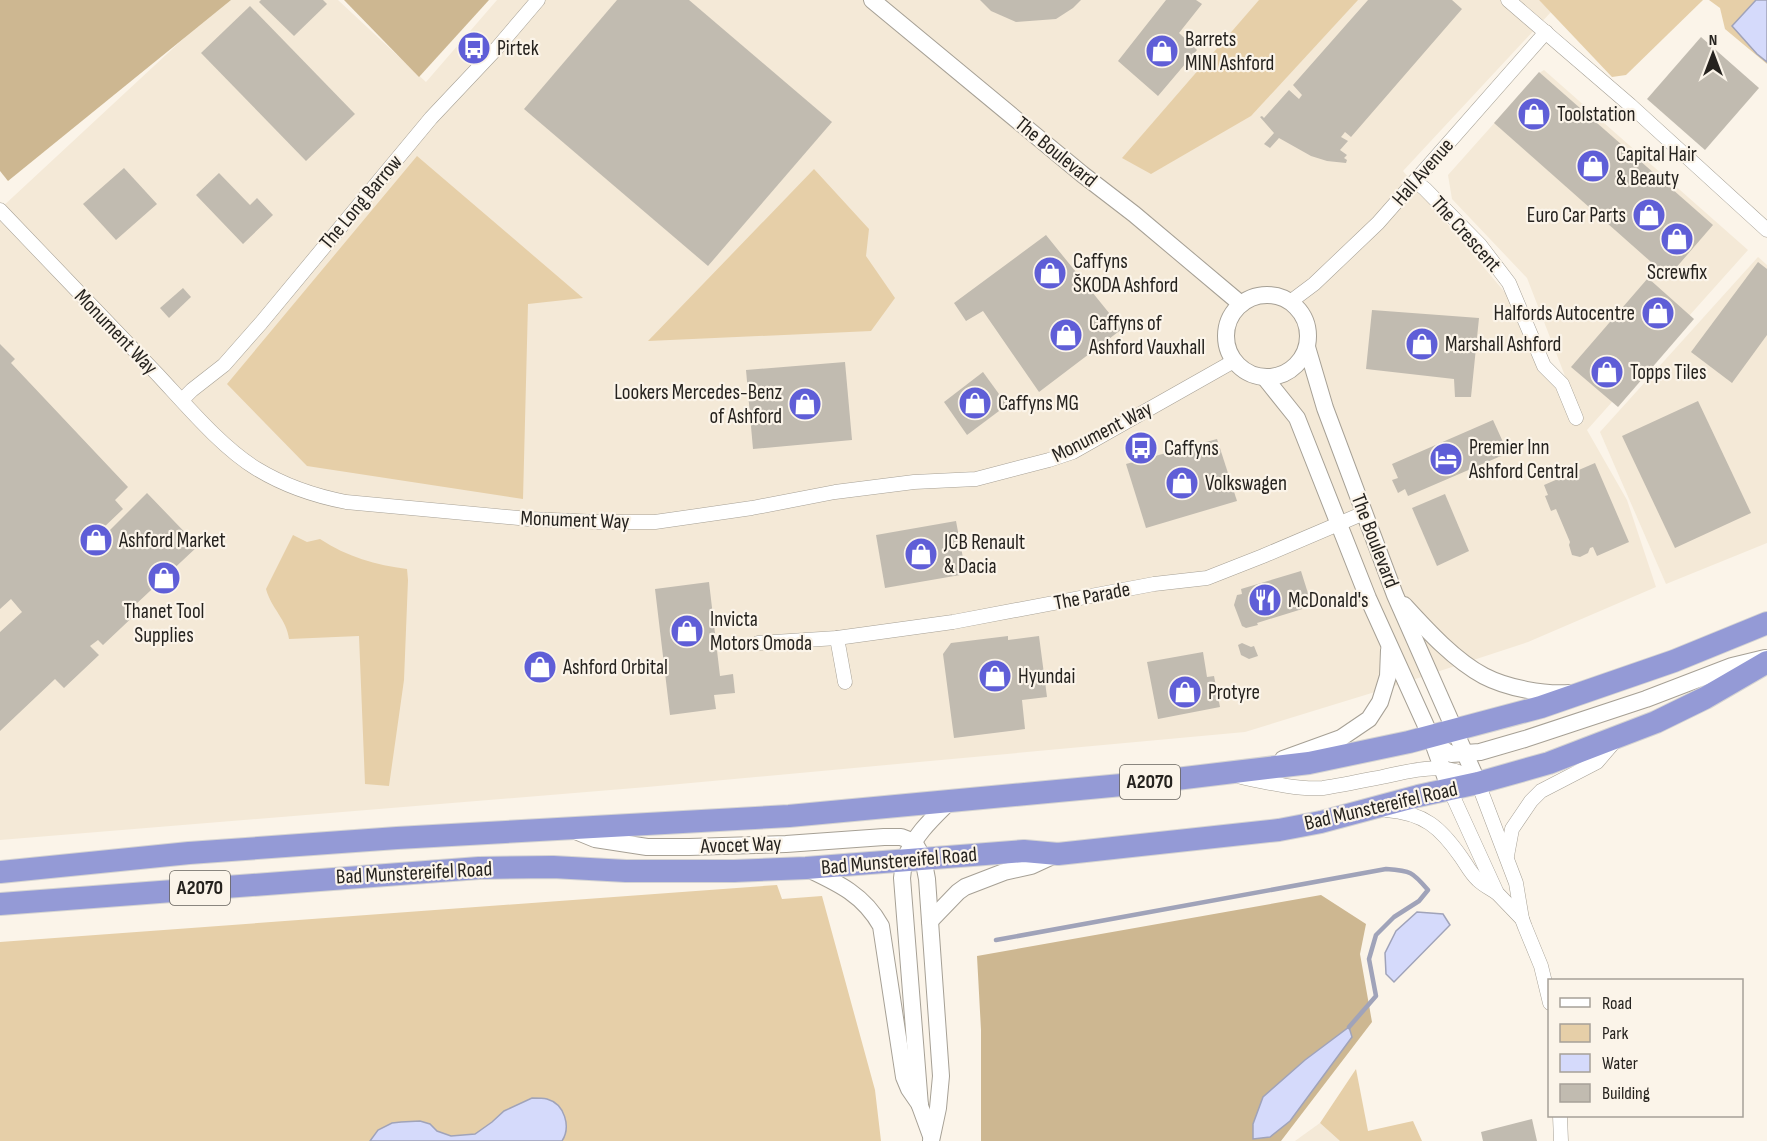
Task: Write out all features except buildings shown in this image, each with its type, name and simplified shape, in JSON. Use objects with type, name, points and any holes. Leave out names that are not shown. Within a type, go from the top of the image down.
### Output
[{"type":"highway","name":"Bad Munstereifel Road","points":[[0,872],[189,853],[408,837],[789,816],[1143,783],[1254,770],[1380,750],[1541,707],[1674,662],[1767,623]]},
{"type":"highway","name":"Bad Munstereifel Road","points":[[0,904],[479,867],[734,871],[806,868],[914,853],[1024,851],[1058,854],[1279,830],[1450,790],[1549,763],[1656,722],[1705,698],[1767,662]]},
{"type":"street","name":"The Long Barrow","points":[[182,400],[224,365],[431,118],[538,0]]},
{"type":"street","name":"The Boulevard","points":[[872,0],[1241,304]]},
{"type":"street","points":[[1508,0],[1630,105],[1767,230]]},
{"type":"street","name":"Hall Avenue","points":[[1290,302],[1314,285],[1378,223],[1546,32]]},
{"type":"street","name":"The Crescent","points":[[1415,181],[1480,246],[1509,283],[1544,366],[1562,384],[1576,418]]},
{"type":"street","name":"Monument Way","points":[[0,210],[231,450],[257,469],[300,490],[346,502],[529,519],[655,522],[752,508],[835,492],[914,482],[976,479],[1073,452],[1234,361]]},
{"type":"street","points":[[1268,295],[1279,297],[1290,302],[1304,316],[1308,330],[1307,347],[1301,360],[1292,369],[1279,376],[1265,378],[1251,375],[1234,361],[1227,348],[1226,329],[1231,316],[1241,304],[1253,297],[1268,295]]},
{"type":"street","name":"The Boulevard","points":[[1307,347],[1325,408],[1395,595],[1478,783]]},
{"type":"street","name":"The Boulevard","points":[[1265,378],[1297,418],[1368,598],[1431,737],[1450,790]]},
{"type":"street","name":"The Parade","points":[[758,643],[837,638],[953,622],[1157,583],[1207,578],[1364,513]]},
{"type":"street","points":[[1395,595],[1425,627],[1482,675],[1515,686],[1552,694],[1584,693]]},
{"type":"street","points":[[837,638],[845,682]]},
{"type":"street","points":[[1254,770],[1341,738],[1369,719],[1380,702],[1388,676],[1389,646]]},
{"type":"street","points":[[1431,737],[1451,754],[1480,752],[1646,699],[1731,666],[1767,657]]},
{"type":"street","points":[[1506,857],[1512,829],[1531,801],[1541,791],[1597,762],[1618,737]]},
{"type":"street","points":[[1222,774],[1277,784],[1320,788],[1433,767],[1459,771],[1470,776],[1478,783],[1516,883],[1522,919],[1541,966],[1548,995]]},
{"type":"street","points":[[1450,790],[1497,893]]},
{"type":"street","points":[[914,853],[927,823],[950,801]]},
{"type":"street","points":[[1367,809],[1400,811],[1421,818],[1447,837],[1478,880],[1497,893],[1522,919]]},
{"type":"street","name":"Avocet Way","points":[[569,828],[595,839],[647,847],[786,844],[901,837],[914,853],[927,879],[940,1076],[938,1108],[931,1139]]},
{"type":"street","name":"Avocet Way","points":[[914,853],[902,878],[903,897],[920,1106],[931,1139]]},
{"type":"street","points":[[930,921],[965,887],[1004,872],[1031,866],[1058,854]]},
{"type":"street","name":"Avocet Way","points":[[806,868],[850,890],[875,915],[881,926],[903,1077],[920,1106]]},
{"type":"street","points":[[1560,1117],[1561,1141]]},
{"type":"shaded area","points":[[0,0],[231,0],[8,181],[0,171]]},
{"type":"shaded area","points":[[225,0],[338,0],[426,82],[497,0],[1539,0],[1551,12],[1403,171],[1518,308],[1584,425],[1527,278],[1452,199],[1448,175],[1539,73],[1544,70],[1748,250],[1587,430],[1627,500],[1656,587],[1528,642],[1245,732],[647,787],[0,840],[0,209]]},
{"type":"shaded area","points":[[344,0],[489,0],[419,77]]},
{"type":"shaded area","points":[[1758,257],[1767,265],[1767,543],[1666,584],[1600,432]]},
{"type":"shaded area","points":[[1321,895],[1366,924],[1360,954],[1372,1022],[1281,1141],[981,1141],[981,1030],[977,956]]},
{"type":"shaded area","points":[[1320,1123],[1340,1141],[1295,1141]]},
{"type":"green space","points":[[1259,0],[1358,0],[1251,116],[1151,174],[1122,158]]},
{"type":"green space","points":[[1539,0],[1703,0],[1626,75],[1612,77]]},
{"type":"green space","points":[[1709,0],[1767,0],[1767,64],[1725,29],[1720,8]]},
{"type":"green space","points":[[417,156],[583,298],[528,304],[523,499],[307,466],[227,384]]},
{"type":"green space","points":[[814,169],[869,229],[866,256],[895,298],[871,331],[648,341]]},
{"type":"green space","points":[[293,535],[307,542],[320,539],[341,551],[362,559],[407,569],[404,680],[389,786],[365,784],[359,636],[289,639],[288,632],[268,596],[266,589]]},
{"type":"green space","points":[[777,885],[782,899],[822,896],[875,1090],[881,1141],[0,1141],[0,942]]},
{"type":"green space","points":[[1356,1069],[1368,1131],[1413,1121],[1422,1141],[1340,1141],[1320,1123]]},
{"type":"water","points":[[1756,0],[1767,0],[1767,62],[1732,26]]},
{"type":"water","points":[[1417,912],[1443,914],[1450,925],[1394,982],[1386,974],[1385,953],[1396,931]]},
{"type":"water","points":[[1349,1027],[1352,1037],[1290,1121],[1270,1137],[1253,1139],[1253,1124],[1263,1097],[1305,1060]]},
{"type":"water","points":[[532,1098],[547,1099],[562,1111],[566,1129],[562,1141],[370,1141],[378,1130],[392,1123],[401,1122],[420,1121],[451,1136],[475,1134],[504,1111]]},
{"type":"waterway","points":[[996,940],[1386,869],[1410,873],[1428,890],[1419,901],[1394,917],[1376,935],[1369,959],[1376,996],[1349,1027]]},
{"type":"place","name":"Pirtek","points":[[474,48]]},
{"type":"place","name":"Barrets MINI Ashford","points":[[1162,51]]},
{"type":"place","name":"Toolstation","points":[[1534,114]]},
{"type":"place","name":"Capital Hair & Beauty","points":[[1593,166]]},
{"type":"place","name":"Euro Car Parts","points":[[1649,215]]},
{"type":"place","name":"Screwfix","points":[[1677,239]]},
{"type":"place","name":"Caffyns ŠKODA Ashford","points":[[1050,273]]},
{"type":"place","name":"Halfords Autocentre","points":[[1658,313]]},
{"type":"place","name":"Caffyns of Ashford Vauxhall","points":[[1066,335]]},
{"type":"place","name":"Marshall Ashford","points":[[1422,344]]},
{"type":"place","name":"Topps Tiles","points":[[1607,372]]},
{"type":"place","name":"Caffyns MG","points":[[975,403]]},
{"type":"place","name":"Lookers Mercedes-Benz of Ashford","points":[[805,404]]},
{"type":"place","name":"Caffyns","points":[[1141,448]]},
{"type":"place","name":"Premier Inn Ashford Central","points":[[1446,459]]},
{"type":"place","name":"Volkswagen","points":[[1182,483]]},
{"type":"place","name":"Ashford Market","points":[[96,540]]},
{"type":"place","name":"JCB Renault & Dacia","points":[[921,554]]},
{"type":"place","name":"Thanet Tool Supplies","points":[[164,578]]},
{"type":"place","name":"McDonald's","points":[[1265,600]]},
{"type":"place","name":"Invicta Motors Omoda","points":[[687,631]]},
{"type":"place","name":"Ashford Orbital","points":[[540,667]]},
{"type":"place","name":"Hyundai","points":[[995,676]]},
{"type":"place","name":"Protyre","points":[[1185,692]]}]
